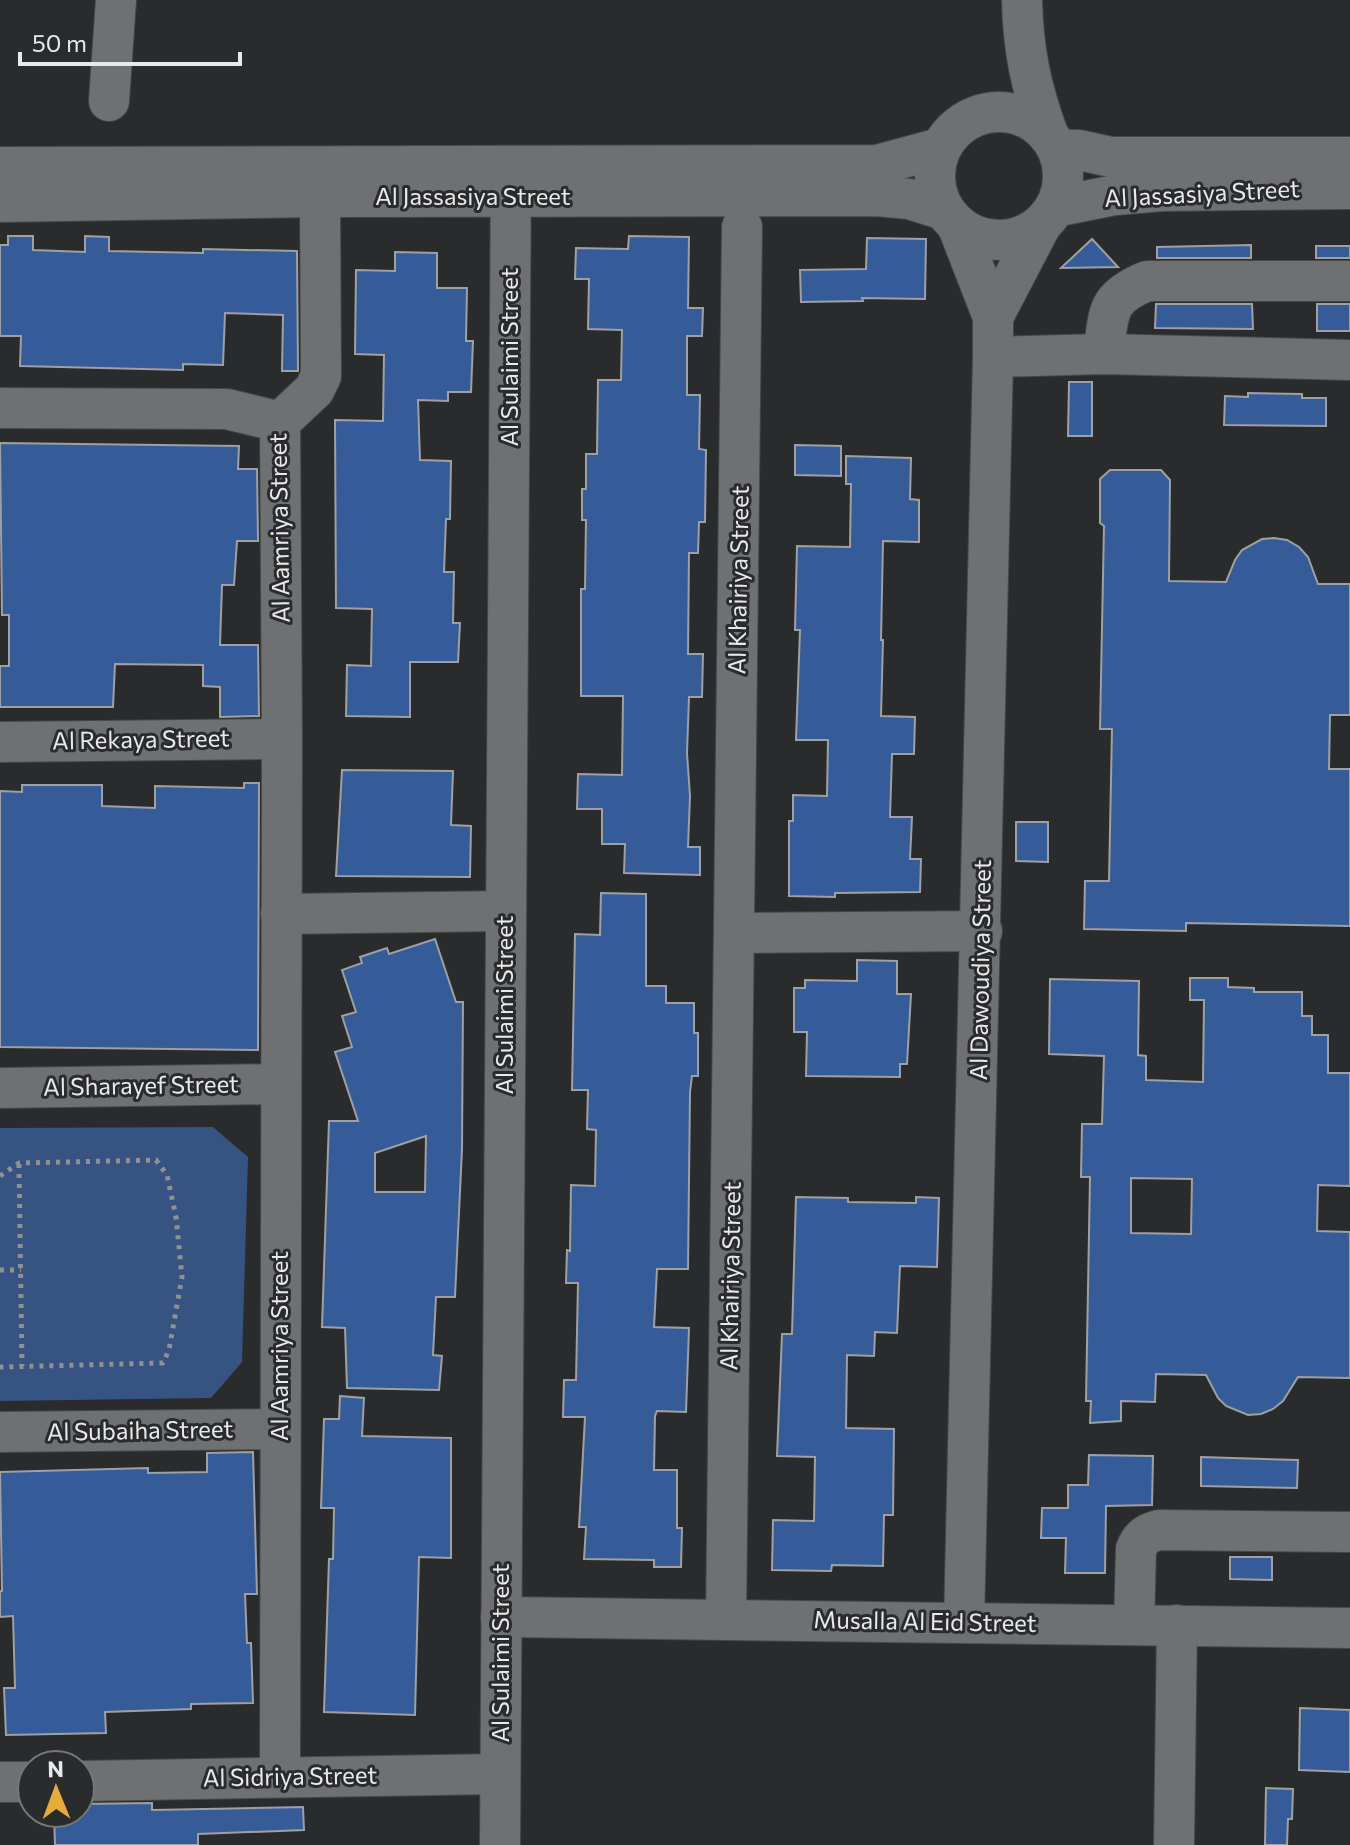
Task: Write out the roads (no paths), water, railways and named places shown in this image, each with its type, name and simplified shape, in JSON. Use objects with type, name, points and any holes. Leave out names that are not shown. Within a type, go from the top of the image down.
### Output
[{"type":"street","points":[[109,101],[116,0]]},
{"type":"street","points":[[985,112],[1010,77],[1022,16]]},
{"type":"street","points":[[1022,16],[1031,88],[1053,142],[1063,169],[1062,189],[1048,216],[1022,236],[1000,241],[978,237],[951,218],[935,190],[934,168],[940,148],[951,131],[967,119],[985,112],[1003,111],[1020,115],[1035,122],[1053,142]]},
{"type":"street","name":"Al Jassasiya Street","points":[[1053,142],[1111,157],[1350,157]]},
{"type":"street","name":"Al Jassasiya Street","points":[[0,202],[320,197],[511,181],[877,165],[940,148]]},
{"type":"street","name":"Al Jassasiya Street","points":[[0,167],[511,181],[877,196],[909,199],[951,218]]},
{"type":"street","name":"Al Sulaimi Street","points":[[500,1845],[511,181]]},
{"type":"street","name":"Al Jassasiya Street","points":[[1048,216],[1115,195],[1162,191],[1350,189]]},
{"type":"street","points":[[280,422],[314,390],[321,376],[320,197]]},
{"type":"street","name":"Al Dawoudiya Street","points":[[993,317],[1048,216]]},
{"type":"street","name":"Al Dawoudiya Street","points":[[951,218],[993,317],[982,931],[964,1623]]},
{"type":"street","name":"Al Khairiya Street","points":[[726,1620],[742,227]]},
{"type":"street","points":[[1103,354],[1111,304],[1124,291],[1147,281],[1350,281]]},
{"type":"street","points":[[993,357],[1103,354],[1350,360]]},
{"type":"street","name":"Al Aamriya Street","points":[[0,408],[227,409],[280,422],[280,1777]]},
{"type":"street","name":"Al Rekaya Street","points":[[0,742],[282,739]]},
{"type":"street","points":[[281,914],[506,911]]},
{"type":"street","points":[[735,933],[982,931]]},
{"type":"street","name":"Al Sharayef Street","points":[[0,1088],[281,1084]]},
{"type":"street","name":"Al Subaiha Street","points":[[0,1432],[280,1429]]},
{"type":"street","points":[[1134,1625],[1136,1549],[1148,1533],[1159,1530],[1350,1532]]},
{"type":"street","name":"Musalla Al Eid Street","points":[[501,1617],[1350,1628]]},
{"type":"street","points":[[1174,1845],[1177,1625]]},
{"type":"street","name":"Al Sidriya Street","points":[[96,1781],[500,1774]]}]
